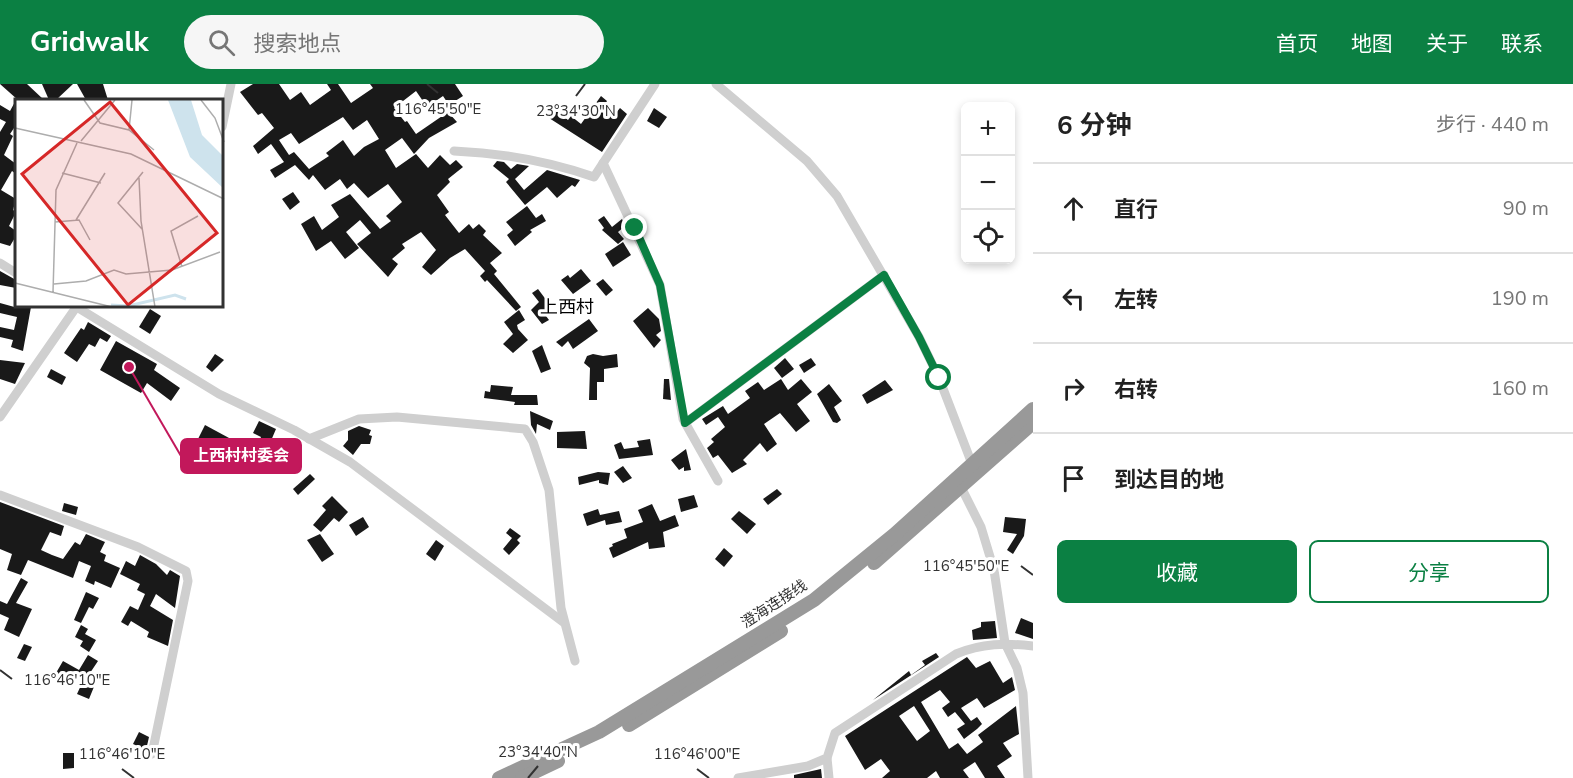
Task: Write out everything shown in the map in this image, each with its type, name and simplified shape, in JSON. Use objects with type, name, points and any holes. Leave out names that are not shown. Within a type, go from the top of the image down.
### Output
[{"type":"highway","name":"澄海连接线","points":[[499,778],[600,732],[814,600],[895,534],[1033,409]]},
{"type":"highway","name":"澄海连接线","points":[[522,778],[603,740],[706,679],[819,607],[901,541],[1033,423]]},
{"type":"street","points":[[224,117],[231,84]]},
{"type":"street","points":[[454,151],[484,152],[554,163],[594,177],[655,84]]},
{"type":"street","points":[[716,84],[825,179],[919,337],[939,378],[972,464]]},
{"type":"street","points":[[603,163],[660,285],[685,423],[718,481]]},
{"type":"street","points":[[0,264],[15,272]]},
{"type":"street","points":[[685,423],[884,275]]},
{"type":"street","points":[[0,417],[75,308]]},
{"type":"street","points":[[79,308],[219,394],[350,462],[563,622]]},
{"type":"street","points":[[309,439],[359,419],[397,417],[525,429],[533,442],[549,490],[552,538],[563,622],[575,661]]},
{"type":"street","points":[[961,487],[981,527],[994,570],[1005,643],[1017,668],[1023,693],[1028,778]]},
{"type":"street","points":[[0,495],[138,547],[186,571],[188,581],[152,754]]},
{"type":"street","points":[[830,778],[827,758],[835,734],[947,660],[974,647],[1005,643],[1033,646]]},
{"type":"street","points":[[738,778],[808,766],[827,758]]},
{"type":"building","points":[[0,84],[27,84],[43,99],[17,99]]},
{"type":"building","points":[[42,84],[73,84],[57,99],[49,99]]},
{"type":"building","points":[[77,84],[103,84],[108,99],[85,99]]},
{"type":"building","points":[[253,84],[279,84],[290,100],[301,92],[310,105],[331,90],[327,84],[338,84],[351,103],[373,88],[370,84],[455,84],[463,96],[449,105],[443,96],[427,107],[416,91],[394,108],[416,134],[448,112],[457,122],[429,138],[414,154],[402,138],[385,150],[396,168],[416,154],[428,168],[440,155],[450,165],[456,160],[463,167],[448,179],[450,182],[437,195],[449,212],[445,215],[459,233],[469,224],[473,229],[479,224],[486,231],[483,235],[502,253],[490,263],[497,271],[494,274],[521,307],[516,311],[487,280],[485,282],[480,276],[485,271],[465,249],[450,258],[431,275],[422,267],[436,250],[421,232],[402,244],[405,248],[392,259],[398,264],[388,277],[357,244],[371,233],[360,220],[346,232],[359,248],[345,259],[331,241],[316,251],[301,224],[314,216],[322,230],[339,217],[331,205],[350,194],[380,229],[391,221],[386,216],[402,202],[388,184],[368,198],[354,183],[347,189],[340,179],[325,190],[313,175],[309,180],[295,165],[275,178],[270,170],[284,162],[271,144],[258,154],[253,146],[274,128],[262,113],[258,115],[240,92]],"holes":[[[343,117],[353,130],[367,120],[379,139],[364,147],[354,156],[343,140],[326,153],[329,156],[309,169],[294,152],[289,155],[279,140],[291,133],[299,144]]]},
{"type":"building","points":[[601,96],[607,101],[604,106],[616,113],[620,108],[627,114],[602,152],[549,118],[555,110],[568,120],[571,116],[581,124]]},
{"type":"building","points":[[15,102],[15,126],[10,134],[13,136],[4,155],[15,163],[15,173],[12,171],[1,190],[15,198],[13,210],[15,214],[9,226],[15,230],[15,238],[10,246],[0,243],[0,132],[6,122],[0,119],[0,105],[10,111]]},
{"type":"building","points":[[654,108],[667,117],[659,128],[647,121]]},
{"type":"building","points":[[497,161],[504,162],[511,169],[517,164],[529,166],[515,179],[524,190],[547,170],[580,180],[575,187],[572,185],[557,198],[547,187],[525,205],[506,182],[509,179],[493,166]]},
{"type":"building","points":[[293,192],[300,202],[290,210],[282,199]]},
{"type":"building","points":[[527,206],[536,218],[542,214],[546,221],[530,230],[532,232],[515,246],[507,235],[513,230],[506,222]]},
{"type":"building","points":[[604,216],[612,227],[622,219],[625,226],[618,232],[624,239],[618,244],[602,230],[604,228],[598,220]]},
{"type":"building","points":[[623,242],[631,255],[613,267],[605,254]]},
{"type":"building","points":[[581,269],[591,281],[573,294],[561,280],[568,275],[570,278]]},
{"type":"building","points":[[0,271],[15,279],[15,288],[0,285]]},
{"type":"building","points":[[603,279],[613,290],[606,296],[596,284]]},
{"type":"building","points":[[538,289],[550,305],[543,312],[549,320],[542,324],[531,310],[539,302],[532,293]]},
{"type":"building","points":[[0,303],[15,308],[31,308],[23,351],[11,347],[13,340],[0,337],[0,327],[14,330],[17,317],[0,313]]},
{"type":"building","points":[[648,308],[659,319],[661,331],[656,335],[661,340],[654,348],[633,321]]},
{"type":"building","points":[[150,309],[161,316],[150,334],[139,327]]},
{"type":"building","points":[[519,310],[525,320],[517,325],[518,329],[528,340],[513,353],[503,344],[513,334],[504,322]]},
{"type":"building","points":[[589,319],[598,331],[573,349],[568,341],[562,347],[556,342]]},
{"type":"building","points":[[88,322],[111,336],[107,342],[100,338],[95,347],[89,344],[77,362],[64,353],[81,328],[84,330]]},
{"type":"building","points":[[116,341],[157,364],[154,370],[180,388],[171,401],[147,383],[141,393],[100,370]]},
{"type":"building","points":[[542,345],[551,369],[541,373],[532,351]]},
{"type":"building","points":[[215,354],[224,360],[212,372],[206,367]]},
{"type":"building","points":[[593,354],[603,356],[617,354],[618,367],[604,369],[604,382],[597,382],[597,400],[589,400],[590,368],[584,363],[587,356]]},
{"type":"building","points":[[785,358],[794,369],[782,378],[774,368]]},
{"type":"building","points":[[811,358],[816,365],[804,373],[799,365]]},
{"type":"building","points":[[0,360],[25,363],[15,384],[0,379]]},
{"type":"building","points":[[51,369],[66,377],[62,385],[47,377]]},
{"type":"building","points":[[664,379],[669,379],[671,400],[663,399]]},
{"type":"building","points":[[781,379],[788,390],[801,379],[812,392],[797,404],[810,421],[796,432],[780,413],[764,424],[777,444],[767,452],[760,443],[743,460],[747,464],[732,473],[718,455],[713,458],[707,448],[714,442],[711,439],[725,427],[718,417],[706,425],[702,419],[723,406],[728,414],[750,398],[745,391],[758,382],[764,390]]},
{"type":"building","points":[[885,380],[893,390],[867,404],[862,395]]},
{"type":"building","points":[[829,384],[842,401],[834,407],[841,420],[837,423],[833,422],[817,394]]},
{"type":"building","points":[[491,385],[513,387],[511,395],[537,395],[538,405],[514,405],[515,402],[484,398],[485,391],[490,392]]},
{"type":"building","points":[[530,411],[553,421],[550,430],[537,424],[536,434],[531,425]]},
{"type":"building","points":[[259,421],[276,429],[270,443],[273,444],[261,471],[249,466],[261,437],[253,433]]},
{"type":"building","points":[[205,425],[242,445],[232,460],[198,439]]},
{"type":"building","points":[[359,426],[371,430],[369,435],[372,436],[370,444],[361,444],[353,455],[343,446],[348,440],[348,431]]},
{"type":"building","points":[[585,431],[587,449],[557,448],[557,432]]},
{"type":"building","points":[[650,439],[653,455],[619,459],[614,445],[621,442],[624,449],[639,447],[637,441]]},
{"type":"building","points":[[686,449],[691,470],[684,471],[684,467],[679,470],[671,460]]},
{"type":"building","points":[[623,466],[632,478],[623,483],[614,472]]},
{"type":"building","points":[[598,472],[610,473],[608,485],[599,483],[599,480],[579,485],[578,477]]},
{"type":"building","points":[[310,474],[315,479],[298,495],[293,489]]},
{"type":"building","points":[[777,489],[782,494],[768,505],[763,499]]},
{"type":"building","points":[[694,495],[698,507],[681,512],[678,499]]},
{"type":"building","points":[[332,496],[348,512],[339,522],[334,518],[321,532],[313,525],[326,510],[322,506]]},
{"type":"building","points":[[0,502],[64,526],[61,536],[50,532],[41,550],[52,555],[63,559],[75,542],[80,545],[86,534],[105,542],[100,552],[106,555],[104,561],[120,568],[111,588],[95,581],[94,585],[85,581],[91,566],[79,561],[73,578],[28,560],[21,575],[7,570],[12,554],[0,549]]},
{"type":"building","points":[[64,503],[78,507],[76,515],[62,511]]},
{"type":"building","points":[[652,504],[660,521],[675,515],[679,526],[663,532],[665,547],[649,549],[648,542],[613,558],[609,548],[613,546],[612,544],[627,538],[624,529],[643,522],[638,510]]},
{"type":"building","points":[[598,509],[600,515],[619,511],[622,522],[606,525],[605,520],[587,526],[583,514]]},
{"type":"building","points":[[739,511],[756,524],[747,534],[731,519]]},
{"type":"building","points":[[363,517],[369,527],[356,536],[349,525]]},
{"type":"building","points":[[1005,517],[1026,519],[1024,536],[1013,554],[1007,550],[1017,534],[1003,532]]},
{"type":"building","points":[[510,528],[521,536],[517,540],[520,543],[509,555],[503,549],[512,538],[506,533]]},
{"type":"building","points":[[320,534],[334,554],[322,562],[307,540]]},
{"type":"building","points":[[436,540],[444,546],[435,561],[426,554]]},
{"type":"building","points":[[724,548],[733,556],[724,567],[715,559]]},
{"type":"building","points":[[140,555],[156,564],[167,575],[170,570],[180,576],[175,608],[156,594],[150,606],[173,620],[168,646],[147,637],[149,632],[131,621],[128,626],[121,622],[130,606],[138,610],[145,594],[137,590],[140,584],[120,574],[126,561],[135,566]]},
{"type":"building","points":[[21,578],[28,582],[16,603],[32,609],[19,637],[4,630],[9,618],[0,614],[0,601],[7,604]]},
{"type":"building","points":[[86,592],[99,598],[93,609],[89,607],[81,623],[74,620]]},
{"type":"building","points":[[1021,618],[1033,623],[1033,639],[1015,633]]},
{"type":"building","points":[[995,621],[997,638],[973,640],[972,630],[981,627],[981,622]]},
{"type":"building","points":[[81,625],[88,629],[85,634],[96,640],[89,652],[80,646],[83,641],[75,637]]},
{"type":"building","points":[[24,644],[32,647],[25,661],[17,658]]},
{"type":"building","points":[[936,653],[939,657],[873,700],[909,671],[911,675],[925,665],[922,661]]},
{"type":"building","points":[[88,655],[98,661],[90,673],[98,677],[89,699],[77,694],[83,681],[72,675],[69,680],[56,673],[63,661],[79,670]]},
{"type":"building","points":[[967,657],[976,668],[990,661],[1003,683],[1012,677],[1015,690],[984,708],[977,698],[961,708],[971,721],[977,717],[982,724],[964,739],[957,729],[965,724],[955,712],[948,717],[942,708],[950,702],[940,690],[921,702],[949,749],[958,743],[967,754],[983,742],[978,735],[1016,706],[1019,734],[1003,743],[1012,756],[997,766],[1005,778],[985,778],[975,762],[963,770],[969,778],[940,778],[936,771],[927,778],[882,778],[890,771],[881,759],[865,770],[845,736]],"holes":[[[914,706],[930,731],[917,741],[899,716]]]},
{"type":"building","points":[[139,732],[149,737],[146,750],[133,744]]},
{"type":"building","points":[[63,753],[74,753],[74,768],[63,769]]},
{"type":"building","points":[[821,769],[822,778],[794,778],[794,775]]},
{"type":"place","name":"上西村村委会","points":[[129,367]]},
{"type":"district","name":"上西村","points":[[567,307]]},
{"type":"route","points":[[635,228],[660,285],[685,423],[884,275],[939,378]]}]
